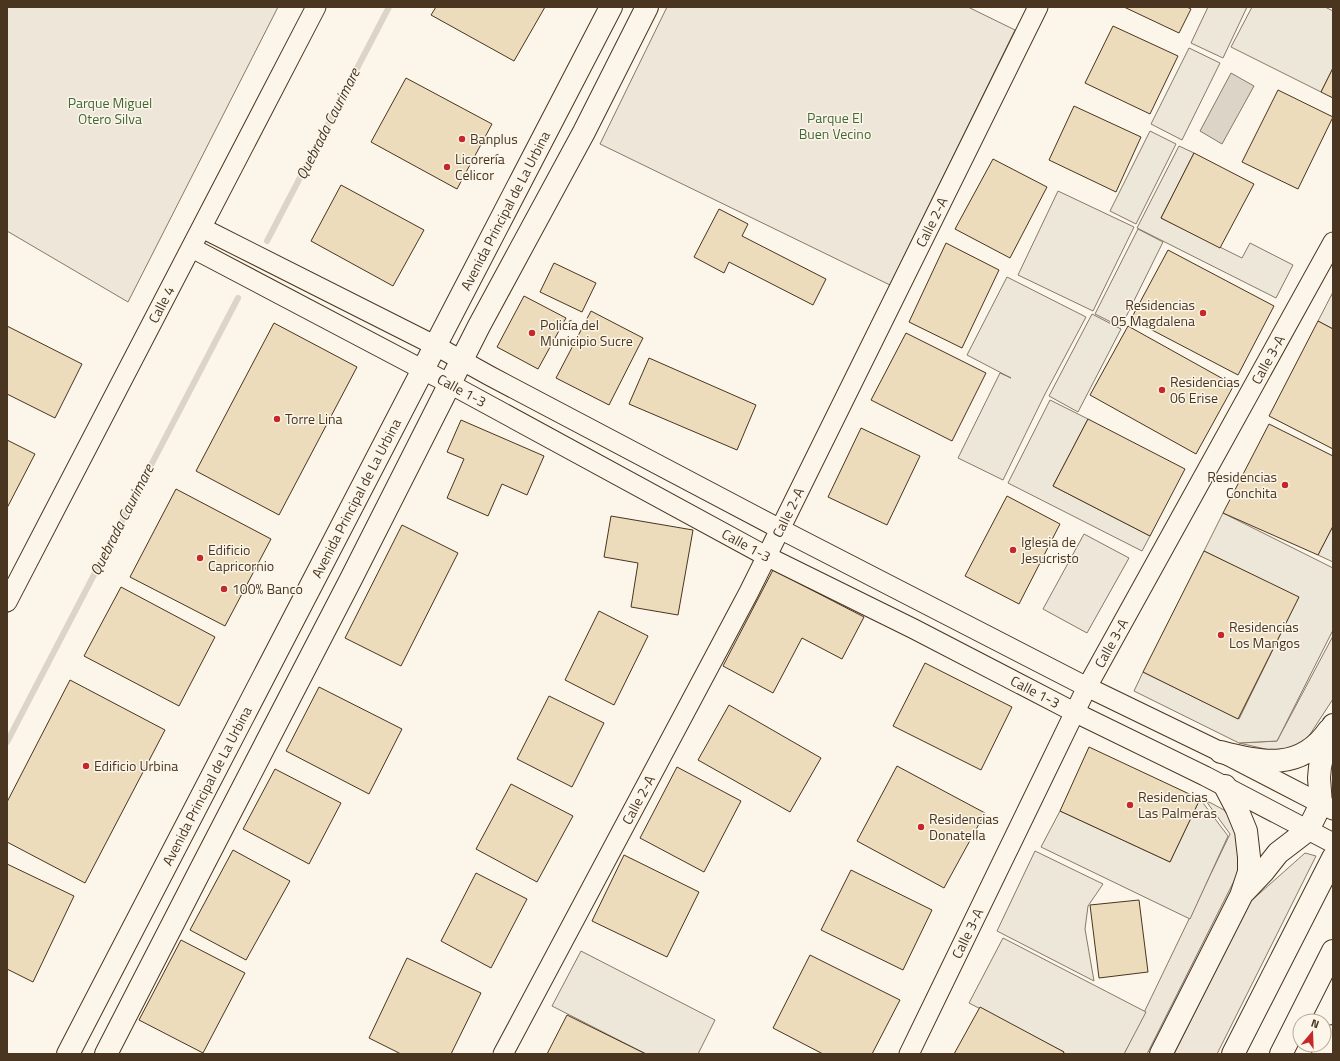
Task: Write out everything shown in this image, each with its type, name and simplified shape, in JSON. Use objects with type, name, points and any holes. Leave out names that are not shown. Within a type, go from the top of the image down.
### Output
[{"type":"main road","name":"Avenida Principal de La Urbina","points":[[68,1054],[611,7]]},
{"type":"main road","points":[[106,1054],[479,326],[584,132],[647,7]]},
{"type":"main road","points":[[1221,752],[1243,758],[1270,761],[1293,759],[1306,753],[1324,738],[1333,725]]},
{"type":"main road","points":[[1241,896],[1278,853],[1308,830],[1327,807],[1319,778],[1324,748],[1333,725]]},
{"type":"main road","points":[[1161,1054],[1241,896],[1248,872],[1249,857],[1246,831],[1225,786]]},
{"type":"main road","points":[[1233,1054],[1333,858]]},
{"type":"main road","points":[[1281,1054],[1333,951]]},
{"type":"main road","points":[[1324,1054],[1333,1036]]},
{"type":"street","name":"Calle 4","points":[[7,602],[316,7]]},
{"type":"street","name":"Calle 2-A","points":[[503,1054],[745,599],[1038,7]]},
{"type":"street","name":"Calle 1-3","points":[[202,228],[436,346],[780,529],[1087,687],[1221,752],[1327,807]]},
{"type":"street","name":"Calle 3-A","points":[[909,1054],[1087,687],[1333,242]]},
{"type":"street","name":"Calle 1-3","points":[[192,248],[450,384],[766,556],[914,629],[1074,712],[1225,786],[1333,842]]},
{"type":"green space","name":"Parque Miguel Otero Silva","points":[[7,7],[278,7],[128,302],[7,231]]},
{"type":"green space","name":"Parque El Buen Vecino","points":[[667,7],[968,7],[1015,30],[890,285],[600,144]]},
{"type":"green space","points":[[1084,534],[1129,558],[1087,633],[1043,609]]},
{"type":"green space","points":[[1333,636],[1333,699],[1305,742],[1290,750],[1274,751],[1239,743],[1277,741]]},
{"type":"green space","points":[[1206,801],[1224,810],[1237,826],[1241,861],[1235,879],[1147,1054],[1124,1054],[1230,834]]},
{"type":"green space","points":[[1305,853],[1316,856],[1217,1054],[1174,1054],[1251,901]]},
{"type":"shaded area","points":[[1208,7],[1247,7],[1223,58],[1191,43]]},
{"type":"shaded area","points":[[1252,7],[1325,7],[1333,11],[1333,68],[1321,92],[1231,47]]},
{"type":"shaded area","points":[[1189,48],[1220,63],[1182,140],[1151,124]]},
{"type":"shaded area","points":[[1231,73],[1254,86],[1222,144],[1200,131]]},
{"type":"shaded area","points":[[1150,131],[1176,144],[1136,224],[1110,211]]},
{"type":"shaded area","points":[[1179,146],[1194,153],[1161,218],[1242,258],[1250,243],[1293,265],[1276,298],[1137,228]]},
{"type":"shaded area","points":[[1058,191],[1134,227],[1093,311],[1018,275]]},
{"type":"shaded area","points":[[1138,229],[1163,242],[1121,327],[1095,314]]},
{"type":"shaded area","points":[[1007,277],[1086,317],[1045,394],[1003,480],[958,458],[1000,373],[1011,378],[967,355]]},
{"type":"shaded area","points":[[1333,292],[1333,329],[1318,321]]},
{"type":"shaded area","points":[[1092,314],[1121,329],[1078,412],[1049,396]]},
{"type":"shaded area","points":[[1050,400],[1088,419],[1053,486],[1150,536],[1142,551],[1008,483]]},
{"type":"shaded area","points":[[1223,513],[1333,568],[1333,630],[1277,741],[1239,743],[1134,691],[1143,672],[1239,719],[1298,598],[1204,551]]},
{"type":"shaded area","points":[[1333,526],[1333,562],[1318,555]]},
{"type":"shaded area","points":[[1200,799],[1228,836],[1190,919],[1041,847],[1060,811],[1170,862]]},
{"type":"shaded area","points":[[1035,851],[1103,884],[1088,906],[1085,929],[1094,981],[997,931]]},
{"type":"shaded area","points":[[1003,938],[1146,1012],[1124,1054],[1063,1054],[1064,1052],[969,1003]]},
{"type":"shaded area","points":[[581,951],[715,1020],[698,1054],[646,1054],[552,1006]]},
{"type":"building","points":[[436,7],[545,7],[514,61],[431,15]]},
{"type":"building","points":[[1124,7],[1187,7],[1191,9],[1179,33]]},
{"type":"building","points":[[1113,26],[1178,56],[1150,114],[1085,83]]},
{"type":"building","points":[[1333,68],[1333,98],[1321,92]]},
{"type":"building","points":[[406,78],[492,124],[457,189],[371,142]]},
{"type":"building","points":[[1278,90],[1333,117],[1298,189],[1242,162]]},
{"type":"building","points":[[1074,106],[1141,137],[1116,192],[1049,160]]},
{"type":"building","points":[[1194,153],[1254,184],[1220,248],[1161,218]]},
{"type":"building","points":[[993,159],[1047,187],[1010,258],[955,229]]},
{"type":"building","points":[[341,185],[424,230],[393,286],[311,241]]},
{"type":"building","points":[[719,209],[748,224],[742,236],[826,279],[813,305],[729,262],[724,273],[694,257]]},
{"type":"building","points":[[946,243],[999,270],[962,348],[909,322]]},
{"type":"building","name":"Residencias 05 Magdalena","points":[[1168,250],[1274,306],[1238,375],[1131,319]]},
{"type":"building","points":[[554,263],[596,283],[582,312],[540,292]]},
{"type":"building","name":"Policía del Municipio Sucre","points":[[524,296],[566,318],[538,369],[497,347]]},
{"type":"building","points":[[591,311],[643,338],[609,405],[556,378]]},
{"type":"building","points":[[1318,321],[1333,329],[1333,449],[1269,416]]},
{"type":"building","name":"Torre Lina","points":[[274,323],[357,367],[279,515],[196,471]]},
{"type":"building","points":[[7,326],[82,364],[55,418],[7,394]]},
{"type":"building","name":"Residencias 06 Erise","points":[[1128,326],[1234,385],[1196,454],[1090,395]]},
{"type":"building","points":[[906,333],[986,373],[952,441],[871,400]]},
{"type":"building","points":[[649,358],[756,405],[737,450],[629,404]]},
{"type":"building","points":[[1088,419],[1185,469],[1150,536],[1053,486]]},
{"type":"building","points":[[461,420],[544,456],[527,495],[502,484],[488,516],[447,498],[464,459],[447,452]]},
{"type":"building","name":"Residencias Conchita","points":[[1269,424],[1333,456],[1333,526],[1318,555],[1223,513]]},
{"type":"building","points":[[861,428],[920,456],[887,525],[828,497]]},
{"type":"building","points":[[7,440],[35,454],[7,508]]},
{"type":"building","name":"Edificio Capricornio","points":[[176,489],[271,539],[225,626],[130,577]]},
{"type":"building","name":"Iglesia de Jesucristo","points":[[1007,496],[1060,524],[1019,604],[965,576]]},
{"type":"building","points":[[611,516],[693,530],[678,615],[631,607],[638,563],[604,557]]},
{"type":"building","points":[[402,525],[458,553],[401,666],[345,638]]},
{"type":"building","name":"Residencias Los Mangos","points":[[1204,551],[1299,597],[1238,719],[1143,672]]},
{"type":"building","points":[[773,570],[864,617],[842,659],[802,638],[773,693],[723,666]]},
{"type":"building","points":[[121,587],[215,637],[179,706],[84,656]]},
{"type":"building","points":[[599,611],[648,636],[614,705],[565,680]]},
{"type":"building","points":[[925,663],[1012,707],[981,770],[893,726]]},
{"type":"building","name":"Edificio Urbina","points":[[70,680],[165,730],[85,883],[7,842],[7,802]]},
{"type":"building","points":[[319,687],[402,729],[369,794],[286,751]]},
{"type":"building","points":[[549,696],[604,723],[572,787],[517,759]]},
{"type":"building","points":[[729,705],[821,758],[790,812],[698,760]]},
{"type":"building","name":"Residencias Las Palmeras","points":[[1089,747],[1200,799],[1170,862],[1060,811]]},
{"type":"building","name":"Residencias Donatella","points":[[897,766],[985,813],[944,888],[857,841]]},
{"type":"building","points":[[677,767],[741,801],[704,872],[640,838]]},
{"type":"building","points":[[275,769],[341,803],[309,864],[243,829]]},
{"type":"building","points":[[511,784],[573,816],[537,882],[476,849]]},
{"type":"building","points":[[233,850],[290,881],[246,960],[190,930]]},
{"type":"building","points":[[624,855],[699,892],[667,957],[592,921]]},
{"type":"building","points":[[7,864],[74,896],[33,982],[7,969]]},
{"type":"building","points":[[851,870],[932,910],[903,970],[821,930]]},
{"type":"building","points":[[476,873],[527,899],[491,968],[441,941]]},
{"type":"building","points":[[1139,900],[1148,972],[1099,978],[1090,905]]},
{"type":"building","points":[[181,940],[245,973],[203,1053],[139,1020]]},
{"type":"building","points":[[810,955],[900,1000],[872,1054],[823,1054],[773,1028]]},
{"type":"building","points":[[407,958],[481,993],[451,1054],[401,1054],[369,1038]]},
{"type":"building","points":[[980,1007],[1064,1052],[1063,1054],[954,1054]]},
{"type":"building","points":[[567,1015],[646,1054],[547,1054]]},
{"type":"waterway","name":"Quebrada Caurimare","points":[[267,241],[389,7]]},
{"type":"waterway","name":"Quebrada Caurimare","points":[[7,742],[238,298]]},
{"type":"place","name":"Banplus","points":[[462,139]]},
{"type":"place","name":"Licorería Celicor","points":[[447,167]]},
{"type":"place","name":"Residencias 05 Magdalena","points":[[1203,313]]},
{"type":"place","name":"Policía del Municipio Sucre","points":[[532,333]]},
{"type":"place","name":"Residencias 06 Erise","points":[[1162,390]]},
{"type":"place","name":"Torre Lina","points":[[277,419]]},
{"type":"place","name":"Residencias Conchita","points":[[1285,485]]},
{"type":"place","name":"Iglesia de Jesucristo","points":[[1013,550]]},
{"type":"place","name":"Edificio Capricornio","points":[[200,558]]},
{"type":"place","name":"100% Banco","points":[[224,589]]},
{"type":"place","name":"Residencias Los Mangos","points":[[1221,635]]},
{"type":"place","name":"Edificio Urbina","points":[[86,766]]},
{"type":"place","name":"Residencias Las Palmeras","points":[[1130,805]]},
{"type":"place","name":"Residencias Donatella","points":[[921,827]]}]
